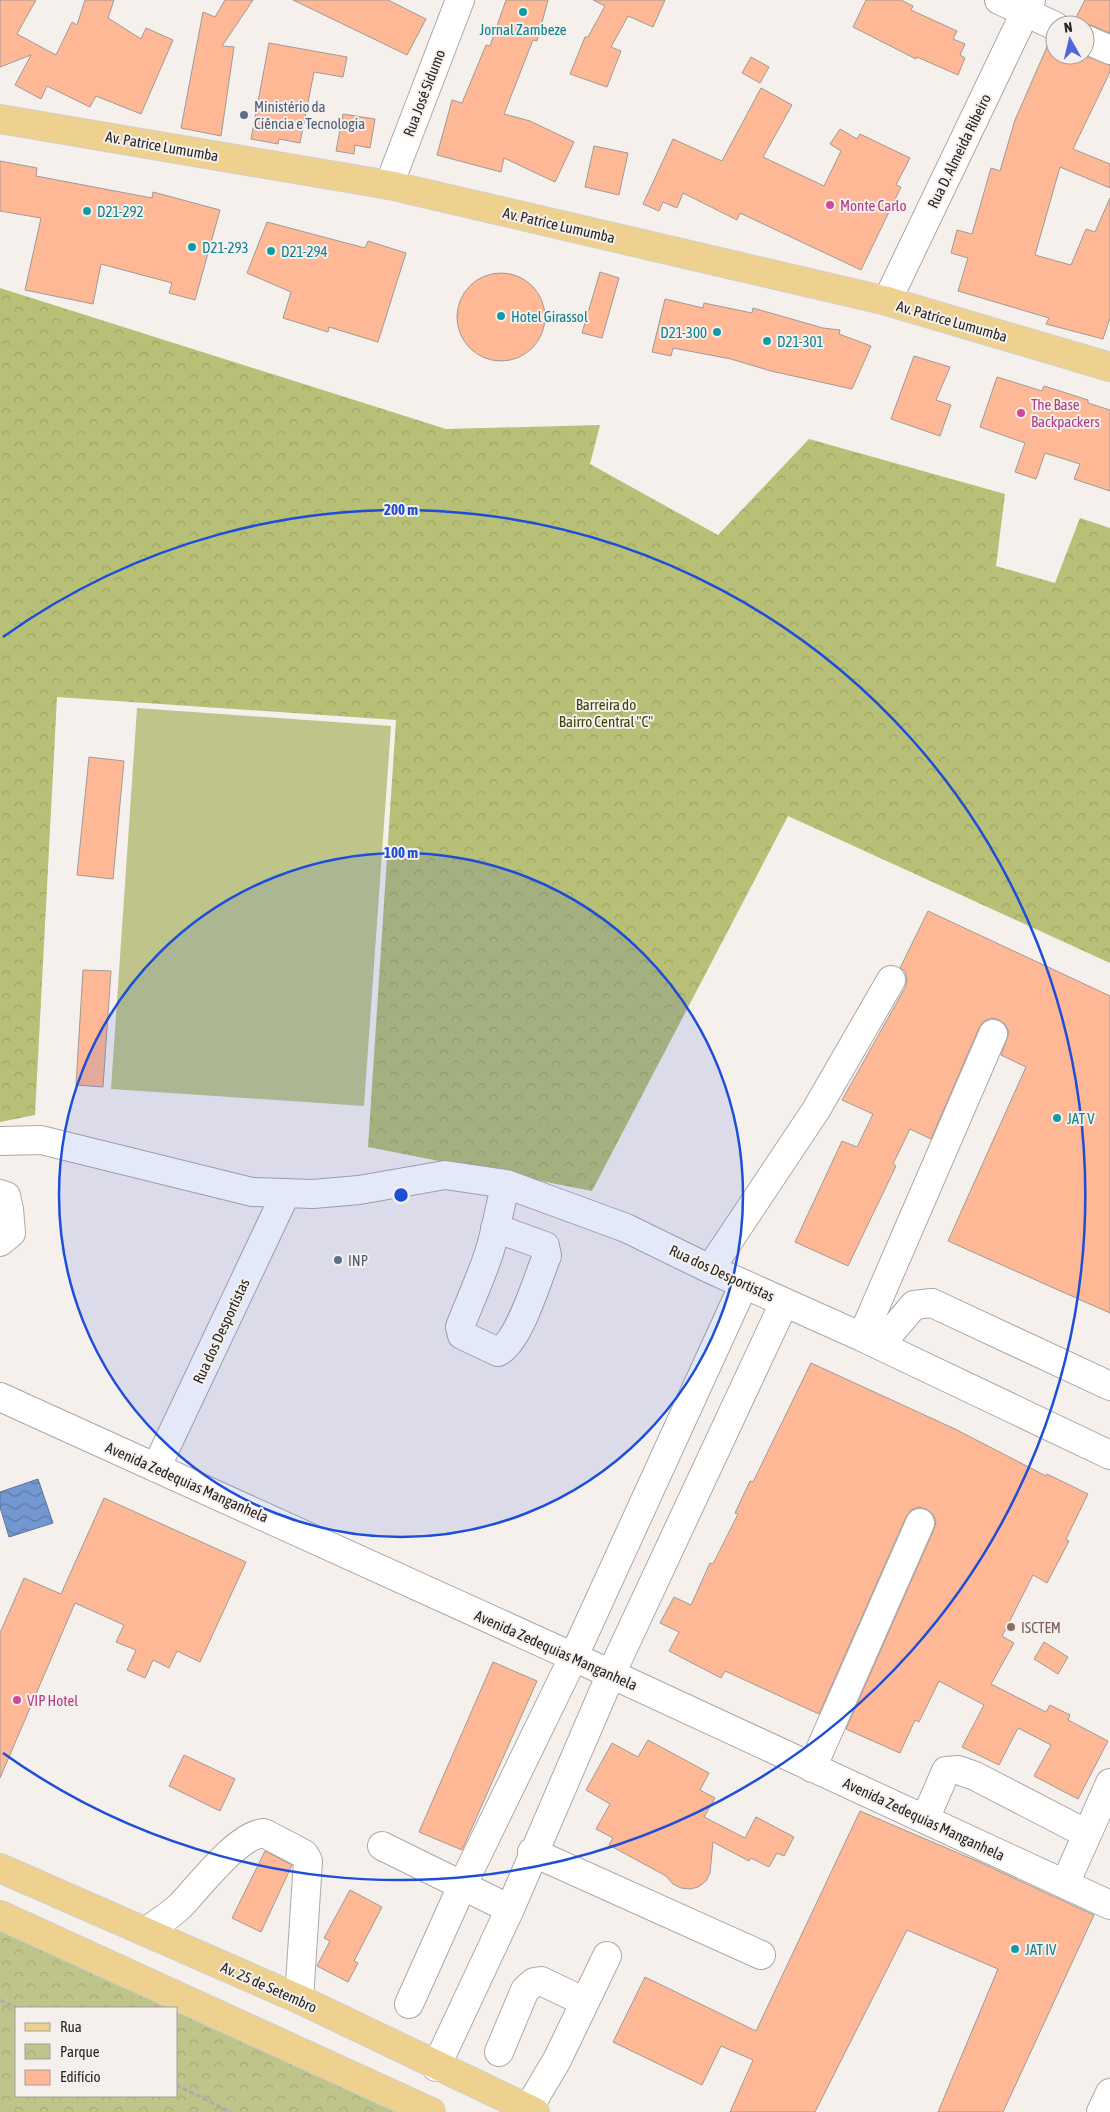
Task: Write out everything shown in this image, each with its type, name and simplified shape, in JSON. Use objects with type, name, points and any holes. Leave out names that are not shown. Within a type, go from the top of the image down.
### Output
[{"type":"main road","name":"Av. Patrice Lumumba","points":[[0,119],[389,185],[887,301],[1110,367]]},
{"type":"main road","name":"Av. 25 de Setembro","points":[[0,1868],[299,1999],[436,2067],[532,2110]]},
{"type":"main road","points":[[0,1915],[431,2112]]},
{"type":"street","name":"Rua José Sidumo","points":[[389,185],[460,0]]},
{"type":"street","points":[[999,0],[1028,6],[1045,19]]},
{"type":"street","name":"Rua D. Almeida Ribeiro","points":[[887,301],[1028,6]]},
{"type":"street","points":[[1095,43],[1110,50]]},
{"type":"street","points":[[710,1269],[816,1110],[892,980]]},
{"type":"street","points":[[871,1341],[993,1034]]},
{"type":"street","name":"Rua dos Desportistas","points":[[0,1141],[41,1140],[252,1192],[313,1194],[359,1190],[445,1175],[506,1184],[626,1228],[710,1269],[871,1341],[1110,1455]]},
{"type":"street","points":[[495,1228],[506,1184]]},
{"type":"street","name":"Rua dos Desportistas","points":[[156,1468],[286,1193]]},
{"type":"street","points":[[0,1194],[6,1196],[10,1209],[11,1233],[0,1242]]},
{"type":"street","points":[[409,2004],[462,1886],[574,1658],[744,1284]]},
{"type":"street","points":[[436,2067],[510,1909],[532,1852],[611,1674],[784,1303]]},
{"type":"street","points":[[871,1341],[914,1305],[932,1303],[1110,1386]]},
{"type":"street","name":"Avenida Zedequias Manganhela","points":[[0,1397],[611,1674],[1110,1905]]},
{"type":"street","points":[[812,1768],[920,1523]]},
{"type":"street","points":[[925,1820],[946,1771],[958,1770],[975,1776],[1087,1834]]},
{"type":"street","points":[[1065,1884],[1110,1783]]},
{"type":"street","points":[[146,1932],[179,1907],[214,1868],[251,1836],[264,1833],[304,1854],[308,1861],[299,1999]]},
{"type":"street","points":[[382,1846],[510,1909]]},
{"type":"street","points":[[532,1852],[760,1955]]},
{"type":"street","points":[[532,2110],[607,1956]]},
{"type":"street","points":[[499,2052],[529,1985],[541,1981],[585,2002]]},
{"type":"street","points":[[1102,2112],[1110,2093]]},
{"type":"path","points":[[0,2000],[16,2007]]},
{"type":"path","points":[[178,2086],[232,2112]]},
{"type":"green space","name":"Barreira do Bairro Central \"C\"","points":[[0,288],[446,429],[600,425],[590,464],[718,535],[809,439],[1005,494],[996,566],[1055,583],[1080,518],[1110,528],[1110,963],[788,816],[592,1191],[368,1147],[396,720],[57,697],[35,1115],[0,1122]]},
{"type":"green space","points":[[137,708],[391,726],[364,1106],[111,1089]]},
{"type":"green space","points":[[0,1927],[178,2007],[15,2007],[15,2097],[178,2097],[178,2007],[411,2112],[0,2112]]},
{"type":"water","points":[[38,1479],[53,1523],[9,1537],[0,1507],[0,1492]]},
{"type":"building","points":[[0,0],[36,0],[17,34],[56,55],[72,22],[77,25],[85,0],[114,0],[108,18],[141,39],[146,28],[173,40],[141,114],[96,96],[90,107],[47,86],[41,99],[15,85],[31,55],[0,67]]},
{"type":"building","points":[[225,0],[253,0],[222,46],[234,47],[221,136],[181,128],[203,12],[215,17]]},
{"type":"building","points":[[293,0],[388,0],[426,19],[407,55]]},
{"type":"building","points":[[506,0],[548,0],[537,41],[533,40],[504,114],[530,121],[574,142],[555,182],[504,158],[501,172],[437,155],[452,100],[462,103],[486,45],[490,46]]},
{"type":"building","points":[[593,0],[665,0],[653,27],[628,16],[611,47],[621,51],[607,87],[570,74],[585,37],[588,37],[605,6]]},
{"type":"building","points":[[866,0],[901,0],[913,6],[911,10],[957,31],[953,39],[965,44],[960,55],[965,58],[958,75],[917,57],[916,59],[853,27]]},
{"type":"building","points":[[1085,0],[1110,0],[1110,33],[1095,27],[1095,15],[1077,15]]},
{"type":"building","points":[[269,43],[347,57],[343,77],[314,72],[300,143],[279,139],[278,144],[251,139]]},
{"type":"building","points":[[1045,51],[1045,65],[1095,65],[1095,59],[1110,65],[1110,72],[1073,149],[1110,164],[1110,188],[1060,167],[1035,255],[1071,265],[1086,229],[1095,232],[1110,198],[1110,318],[1103,339],[1046,324],[1049,318],[958,291],[968,258],[951,253],[957,230],[972,234],[991,168],[1000,171],[1015,120]]},
{"type":"building","points":[[751,57],[769,67],[760,83],[742,73]]},
{"type":"building","points":[[761,88],[792,105],[763,157],[824,186],[841,151],[830,144],[840,129],[857,139],[860,134],[910,158],[896,185],[901,187],[861,270],[740,213],[737,220],[683,193],[677,208],[663,202],[659,211],[643,204],[673,139],[722,161]]},
{"type":"building","points":[[343,114],[375,119],[370,148],[355,145],[354,154],[336,151]]},
{"type":"building","points":[[594,146],[628,153],[619,195],[585,187]]},
{"type":"building","points":[[0,161],[37,168],[36,176],[152,198],[153,192],[220,210],[195,300],[169,293],[172,283],[101,264],[93,304],[25,290],[41,218],[0,211]]},
{"type":"building","points":[[267,222],[365,248],[368,241],[406,253],[378,342],[329,327],[328,332],[283,318],[291,292],[247,273]]},
{"type":"building","points":[[600,272],[619,278],[602,338],[582,333]]},
{"type":"building","name":"Hotel Girassol","points":[[492,273],[510,273],[526,280],[538,292],[545,308],[545,326],[538,342],[526,354],[510,361],[492,361],[476,354],[464,342],[457,326],[457,308],[464,292],[476,280]]},
{"type":"building","points":[[665,299],[703,308],[704,303],[752,313],[753,308],[823,328],[840,330],[839,334],[871,346],[852,389],[771,371],[731,359],[673,348],[671,356],[652,352]]},
{"type":"building","points":[[914,356],[950,367],[936,400],[951,405],[940,436],[891,419]]},
{"type":"building","points":[[997,377],[1042,391],[1044,386],[1088,400],[1088,403],[1110,410],[1110,491],[1074,479],[1080,464],[1045,453],[1036,479],[1015,472],[1025,443],[980,427]]},
{"type":"building","points":[[89,757],[124,761],[113,879],[77,875]]},
{"type":"building","points":[[928,911],[1110,996],[1110,1313],[948,1241],[1026,1067],[1001,1055],[1009,1033],[1005,1024],[992,1018],[984,1021],[979,1028],[931,1139],[910,1129],[893,1164],[896,1166],[848,1266],[795,1242],[842,1141],[857,1147],[873,1114],[842,1100],[905,988],[907,980],[905,971],[900,968]]},
{"type":"building","points":[[83,970],[111,971],[103,1087],[76,1085]]},
{"type":"building","points":[[811,1363],[955,1429],[1046,1476],[1047,1474],[1088,1494],[1066,1539],[1069,1541],[1047,1583],[1033,1575],[1002,1636],[1014,1643],[991,1684],[1046,1712],[1050,1705],[1070,1715],[1068,1720],[1108,1741],[1078,1799],[1034,1776],[1051,1745],[1018,1728],[999,1765],[962,1747],[984,1705],[939,1681],[919,1722],[915,1720],[900,1753],[846,1729],[934,1529],[936,1522],[933,1514],[926,1509],[919,1507],[911,1510],[906,1517],[819,1714],[725,1671],[721,1678],[669,1651],[679,1632],[660,1623],[674,1597],[691,1605],[710,1563],[713,1564],[738,1514],[735,1513],[750,1481],[753,1482]]},
{"type":"building","points":[[104,1498],[246,1562],[200,1662],[177,1651],[169,1668],[153,1660],[145,1678],[127,1670],[136,1650],[116,1642],[124,1625],[75,1603],[0,1778],[0,1633],[24,1578],[61,1594]]},
{"type":"building","points":[[1044,1642],[1068,1657],[1058,1674],[1034,1659]]},
{"type":"building","points":[[493,1662],[537,1681],[462,1850],[419,1832]]},
{"type":"building","points":[[648,1740],[709,1773],[700,1790],[715,1798],[704,1817],[745,1838],[756,1817],[794,1837],[784,1856],[777,1853],[769,1867],[751,1858],[749,1861],[713,1842],[710,1873],[706,1881],[698,1887],[690,1889],[681,1888],[673,1884],[666,1876],[609,1845],[613,1838],[596,1829],[610,1804],[586,1790],[612,1743],[638,1757]]},
{"type":"building","points":[[184,1755],[235,1779],[220,1811],[169,1786]]},
{"type":"building","name":"JAT IV","points":[[860,1811],[979,1862],[1094,1915],[1003,2112],[938,2112],[998,1969],[907,1930],[815,2112],[730,2112],[753,2060],[721,2046],[702,2085],[613,2042],[645,1977],[756,2031]]},
{"type":"building","points":[[265,1851],[292,1865],[261,1932],[232,1918]]},
{"type":"building","points":[[350,1890],[382,1907],[354,1961],[358,1963],[348,1982],[317,1966],[330,1941],[324,1938]]},
{"type":"place","name":"Jornal Zambeze","points":[[523,12]]},
{"type":"place","name":"Ministério da Ciência e Tecnologia","points":[[244,115]]},
{"type":"place","name":"Monte Carlo","points":[[830,205]]},
{"type":"place","name":"D21-292","points":[[87,211]]},
{"type":"place","name":"D21-293","points":[[192,247]]},
{"type":"place","name":"D21-294","points":[[271,251]]},
{"type":"place","name":"Hotel Girassol","points":[[501,316]]},
{"type":"place","name":"D21-300","points":[[717,332]]},
{"type":"place","name":"D21-301","points":[[767,341]]},
{"type":"place","name":"The Base Backpackers","points":[[1021,413]]},
{"type":"place","name":"JAT V","points":[[1057,1118]]},
{"type":"place","name":"INP","points":[[338,1260]]},
{"type":"place","name":"ISCTEM","points":[[1011,1627]]},
{"type":"place","name":"VIP Hotel","points":[[17,1700]]},
{"type":"place","name":"JAT IV","points":[[1015,1949]]}]
